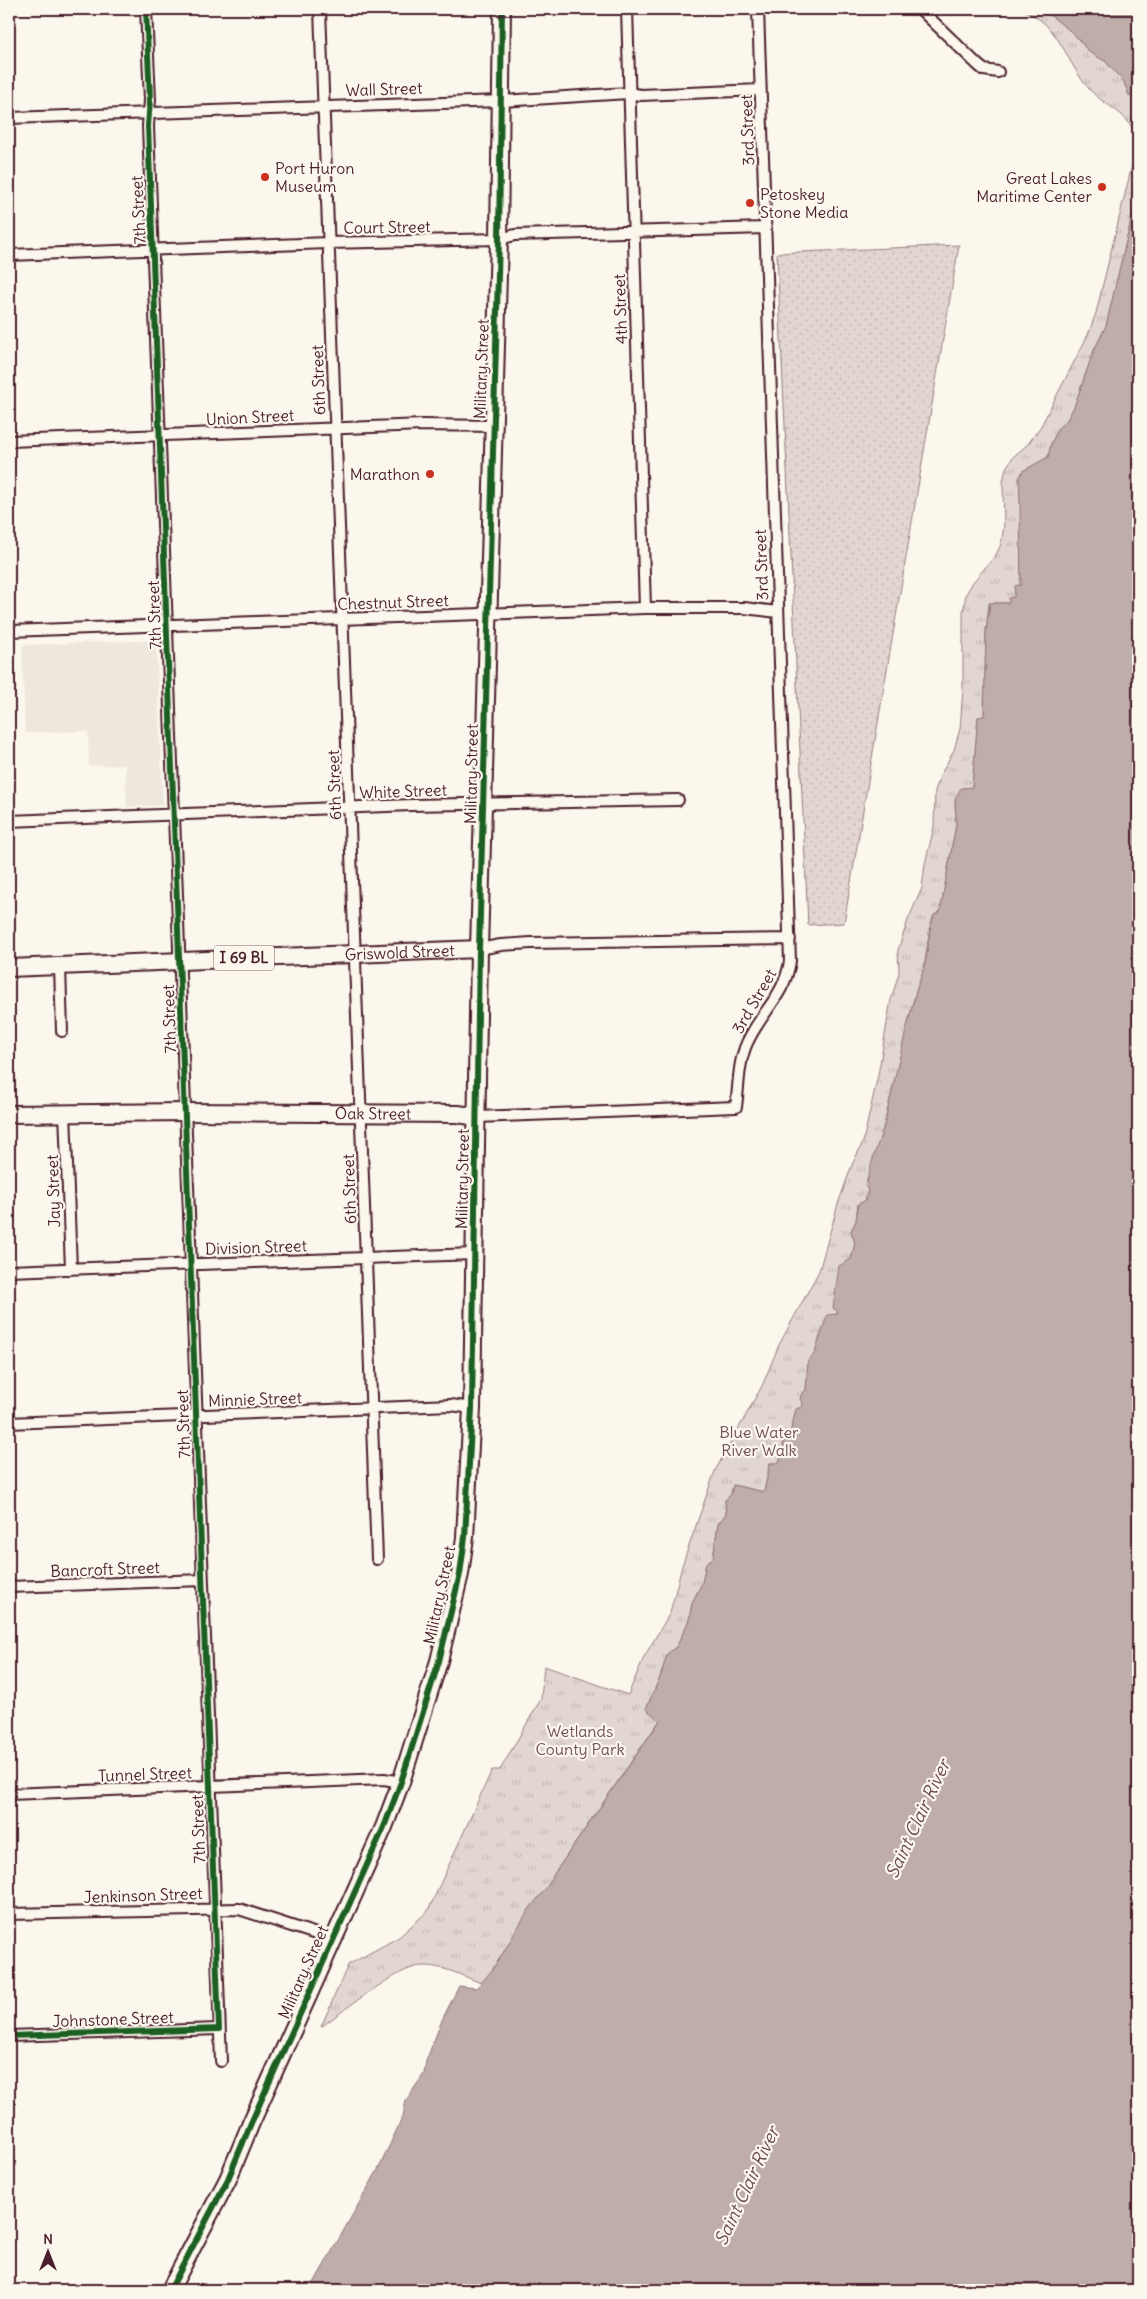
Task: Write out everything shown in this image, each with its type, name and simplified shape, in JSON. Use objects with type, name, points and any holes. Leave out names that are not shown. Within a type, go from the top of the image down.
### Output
[{"type":"main road","name":"Military Street","points":[[170,2290],[228,2179],[251,2123],[384,1827],[401,1782],[439,1661],[460,1574],[472,1408],[479,949],[499,239],[502,9]]},
{"type":"main road","name":"Griswold Street","points":[[9,968],[479,949]]},
{"type":"main road","name":"Oak Street","points":[[9,1114],[65,1112],[361,1113],[458,1114],[477,1117]]},
{"type":"street","name":"7th Street","points":[[146,9],[150,112],[148,126],[221,2061]]},
{"type":"street","name":"6th Street","points":[[320,9],[335,429],[344,619],[377,1559]]},
{"type":"street","name":"4th Street","points":[[627,9],[632,231],[645,608]]},
{"type":"street","name":"3rd Street","points":[[736,1107],[742,1057],[748,1040],[788,977],[790,961],[758,9]]},
{"type":"street","points":[[920,9],[984,70],[998,72]]},
{"type":"street","name":"Wall Street","points":[[9,118],[760,90]]},
{"type":"street","name":"Court Street","points":[[9,256],[328,243],[499,239],[515,235],[766,228]]},
{"type":"street","name":"Union Street","points":[[9,441],[423,425],[493,426]]},
{"type":"street","name":"Chestnut Street","points":[[9,631],[645,608],[744,608],[778,612]]},
{"type":"street","name":"White Street","points":[[9,821],[484,803],[678,800]]},
{"type":"street","name":"Griswold Street","points":[[479,949],[531,943],[776,937],[790,939]]},
{"type":"street","points":[[60,966],[62,1032]]},
{"type":"street","name":"Oak Street","points":[[477,1117],[736,1107]]},
{"type":"street","name":"Jay Street","points":[[65,1112],[71,1269]]},
{"type":"street","name":"Division Street","points":[[9,1271],[475,1254]]},
{"type":"street","name":"Minnie Street","points":[[9,1423],[451,1406],[472,1408]]},
{"type":"street","name":"Bancroft Street","points":[[9,1587],[203,1580]]},
{"type":"street","name":"Tunnel Street","points":[[9,1794],[384,1779],[401,1782]]},
{"type":"street","name":"Jenkinson Street","points":[[9,1914],[215,1908],[239,1909],[254,1912],[316,1934],[332,1942]]},
{"type":"street","name":"Johnstone Street","points":[[9,2036],[219,2029]]},
{"type":"shaded area","points":[[156,640],[163,805],[127,807],[125,765],[89,766],[88,731],[25,733],[22,645]]},
{"type":"green space","points":[[1020,9],[1043,9],[1074,34],[1089,52],[1105,61],[1124,82],[1128,93],[1138,105],[1138,191],[1106,326],[1094,350],[1074,407],[1067,420],[1058,429],[1051,444],[1048,457],[1023,471],[1021,576],[1015,594],[1009,603],[989,603],[986,631],[984,717],[978,717],[972,787],[955,799],[956,825],[940,912],[934,915],[930,926],[924,968],[915,994],[884,1125],[865,1186],[868,1190],[865,1201],[858,1204],[856,1221],[851,1231],[855,1243],[838,1312],[820,1336],[815,1353],[808,1361],[806,1390],[801,1395],[802,1407],[796,1410],[791,1430],[783,1443],[784,1452],[778,1463],[770,1463],[764,1492],[733,1485],[731,1494],[725,1500],[726,1514],[718,1524],[713,1558],[706,1563],[702,1583],[692,1603],[689,1620],[677,1646],[667,1655],[661,1675],[646,1709],[660,1720],[554,1874],[548,1888],[531,1908],[488,1977],[481,1983],[437,1967],[422,1966],[412,1968],[385,1981],[321,2027],[348,1965],[399,1937],[428,1911],[492,1770],[500,1770],[541,1699],[544,1666],[628,1695],[644,1657],[670,1613],[682,1566],[715,1471],[762,1386],[779,1345],[819,1271],[838,1204],[852,1165],[863,1142],[878,1075],[891,1000],[899,973],[898,950],[908,920],[922,888],[925,864],[934,827],[935,791],[941,774],[954,750],[960,729],[963,689],[963,612],[966,594],[973,582],[996,555],[1001,544],[1004,526],[1003,482],[1006,468],[1013,457],[1028,444],[1041,426],[1088,335],[1096,313],[1136,149],[1134,132],[1125,118],[1091,91],[1082,80],[1062,45],[1045,24]]},
{"type":"green space","points":[[959,245],[844,923],[808,925],[777,253]]},
{"type":"water","points":[[1042,9],[1138,9],[1138,105],[1128,93],[1124,82],[1105,61],[1089,52],[1074,34]]},
{"type":"water","name":"Saint Clair River","points":[[1138,191],[1138,2290],[310,2290],[379,2168],[403,2116],[406,2100],[424,2074],[426,2061],[442,2020],[459,1986],[476,1988],[492,1970],[523,1918],[546,1888],[660,1721],[646,1709],[661,1675],[667,1654],[677,1646],[689,1620],[692,1603],[702,1583],[706,1563],[713,1558],[718,1524],[726,1514],[725,1500],[731,1494],[733,1485],[764,1492],[770,1463],[779,1463],[784,1452],[783,1443],[791,1430],[796,1409],[802,1407],[803,1403],[800,1400],[801,1395],[806,1390],[808,1361],[815,1353],[827,1315],[838,1312],[833,1308],[839,1266],[851,1259],[855,1243],[851,1231],[856,1221],[858,1204],[865,1201],[868,1191],[870,1169],[884,1126],[906,1028],[923,971],[932,921],[934,915],[940,912],[956,825],[955,799],[961,788],[972,787],[978,717],[984,716],[986,631],[990,603],[1009,603],[1009,598],[1014,597],[1015,586],[1021,585],[1019,478],[1023,471],[1048,457],[1058,428],[1067,420],[1074,407],[1094,350],[1106,326]]},
{"type":"cycle path","points":[[9,2036],[219,2029],[148,126],[150,100],[146,9]]},
{"type":"cycle path","points":[[170,2290],[228,2179],[251,2123],[384,1827],[401,1782],[439,1661],[460,1574],[465,1537],[472,1408],[479,949],[499,239],[502,9]]},
{"type":"place","name":"Port Huron Museum","points":[[265,177]]},
{"type":"place","name":"Great Lakes Maritime Center","points":[[1102,187]]},
{"type":"place","name":"Petoskey Stone Media","points":[[750,203]]},
{"type":"place","name":"Marathon","points":[[430,474]]},
{"type":"park label","name":"Blue Water River Walk","points":[[759,1441]]},
{"type":"park label","name":"Wetlands County Park","points":[[580,1740]]}]
